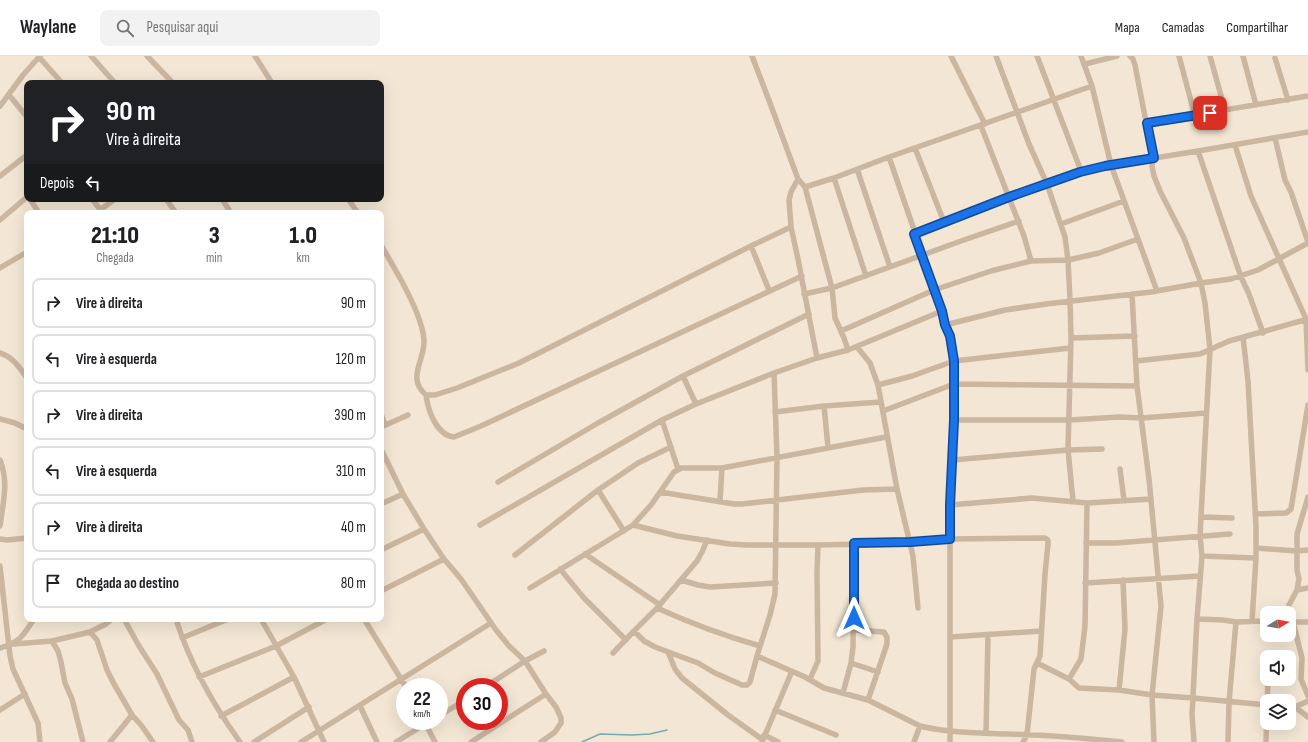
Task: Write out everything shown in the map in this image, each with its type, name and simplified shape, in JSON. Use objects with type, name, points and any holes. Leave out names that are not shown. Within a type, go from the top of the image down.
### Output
[{"type":"street","points":[[91,56],[112,80]]},
{"type":"street","points":[[147,56],[169,80]]},
{"type":"street","points":[[255,56],[270,80]]},
{"type":"street","points":[[752,56],[798,179],[805,187],[832,288],[835,318],[848,350]]},
{"type":"street","points":[[951,56],[983,125],[1019,221],[1031,261]]},
{"type":"street","points":[[996,56],[1017,112],[1047,184],[1061,224],[1068,260],[1070,300],[1068,450],[1073,501]]},
{"type":"street","points":[[1037,56],[1080,172]]},
{"type":"street","points":[[1081,56],[1092,86],[1111,165],[1157,291]]},
{"type":"street","points":[[1085,64],[1117,56]]},
{"type":"street","points":[[1130,56],[1135,65],[1147,123],[1154,158],[1152,166],[1154,176],[1184,238],[1201,283],[1210,349],[1200,536],[1202,556],[1196,619],[1192,715],[1194,742]]},
{"type":"street","points":[[1179,56],[1195,116]]},
{"type":"street","points":[[1210,56],[1225,110]]},
{"type":"street","points":[[1243,56],[1256,105]]},
{"type":"street","points":[[0,106],[39,57],[59,80]]},
{"type":"street","points":[[1275,58],[1288,100]]},
{"type":"street","points":[[805,187],[1092,86]]},
{"type":"street","points":[[9,95],[24,113]]},
{"type":"street","points":[[1147,123],[1308,96]]},
{"type":"street","points":[[914,234],[1009,197],[1080,172],[1111,165],[1308,132]]},
{"type":"street","points":[[945,325],[1005,310],[1070,300],[1157,291],[1241,277],[1258,270],[1308,243],[1291,192],[1285,180],[1275,138]]},
{"type":"street","points":[[1235,145],[1251,196],[1278,259],[1307,319],[1308,370]]},
{"type":"street","points":[[915,148],[944,222]]},
{"type":"street","points":[[1198,151],[1241,277],[1249,294],[1263,333]]},
{"type":"street","points":[[0,176],[24,157]]},
{"type":"street","points":[[889,157],[950,336],[954,361],[953,460],[950,505],[950,742]]},
{"type":"street","points":[[857,169],[890,267]]},
{"type":"street","points":[[834,178],[866,276]]},
{"type":"street","points":[[798,179],[788,200],[790,228],[802,276],[804,294],[818,358]]},
{"type":"street","points":[[0,220],[24,200]]},
{"type":"street","points":[[1061,224],[1124,201]]},
{"type":"street","points":[[102,210],[112,202]]},
{"type":"street","points":[[804,294],[832,288],[1019,221]]},
{"type":"street","points":[[426,395],[435,395],[457,388],[519,363],[751,246],[790,228]]},
{"type":"street","points":[[841,331],[934,290],[991,271],[1031,261],[1068,260],[1093,255],[1138,239]]},
{"type":"street","points":[[751,246],[769,290]]},
{"type":"street","points":[[384,251],[421,324],[424,338],[423,352],[416,376],[417,382],[422,392],[426,395],[430,416],[449,436],[454,437],[594,374],[769,290],[802,276]]},
{"type":"street","points":[[0,268],[24,254]]},
{"type":"street","points":[[1132,294],[1137,386],[1151,499],[1161,606],[1152,695],[1154,742]]},
{"type":"street","points":[[480,525],[662,420],[696,404],[774,373],[857,347],[942,311]]},
{"type":"street","points":[[498,482],[598,423],[683,376],[808,314]]},
{"type":"street","points":[[1136,361],[1200,354],[1243,337],[1263,333],[1307,319]]},
{"type":"street","points":[[1070,338],[1134,336]]},
{"type":"street","points":[[1243,337],[1248,381],[1255,514],[1256,558],[1252,621]]},
{"type":"street","points":[[857,347],[870,363],[878,385],[886,437],[910,542],[918,608]]},
{"type":"street","points":[[878,385],[912,376],[954,361],[1070,348]]},
{"type":"street","points":[[0,353],[7,356],[18,365],[24,374]]},
{"type":"street","points":[[634,631],[648,644],[698,663],[715,673],[742,685],[747,685],[750,682],[770,615],[776,583],[774,373]]},
{"type":"street","points":[[683,376],[696,404]]},
{"type":"street","points":[[883,411],[954,384],[1137,386]]},
{"type":"street","points":[[775,412],[824,406],[881,402]]},
{"type":"street","points":[[1255,514],[1286,513],[1291,510],[1308,405]]},
{"type":"street","points":[[824,406],[828,447]]},
{"type":"street","points":[[954,420],[1069,420],[1119,417],[1142,418],[1206,413]]},
{"type":"street","points":[[384,426],[408,415]]},
{"type":"street","points":[[0,419],[15,423],[24,428]]},
{"type":"street","points":[[662,420],[678,469]]},
{"type":"street","points":[[530,588],[633,525],[652,505],[672,474],[678,469],[684,467],[722,468],[886,437]]},
{"type":"street","points":[[515,555],[598,490],[638,463],[671,448]]},
{"type":"street","points":[[953,460],[1068,450],[1102,449]]},
{"type":"street","points":[[0,460],[6,481],[0,526]]},
{"type":"street","points":[[384,460],[424,529],[444,559],[461,579],[509,646],[524,661],[556,707],[561,718],[559,728],[541,742]]},
{"type":"street","points":[[720,501],[722,468]]},
{"type":"street","points":[[1120,469],[1124,500]]},
{"type":"street","points":[[660,492],[742,504],[863,490],[897,489]]},
{"type":"street","points":[[598,490],[624,531]]},
{"type":"street","points":[[384,503],[403,494]]},
{"type":"street","points":[[1289,606],[1297,590],[1299,578],[1296,551],[1298,531],[1308,497]]},
{"type":"street","points":[[950,505],[1032,498],[1087,503],[1151,499]]},
{"type":"street","points":[[1069,679],[1081,659],[1085,626],[1087,503]]},
{"type":"street","points":[[1201,517],[1232,518]]},
{"type":"street","points":[[633,525],[677,536],[730,544],[818,545],[950,539],[1045,538],[1048,540],[1040,656],[1034,669],[1027,734],[1023,742]]},
{"type":"street","points":[[384,549],[424,529]]},
{"type":"street","points":[[1086,543],[1155,540],[1230,534]]},
{"type":"street","points":[[0,539],[7,540],[24,538]]},
{"type":"street","points":[[613,654],[658,607],[681,580],[699,558],[707,540]]},
{"type":"street","points":[[843,693],[851,663],[853,647],[854,543]]},
{"type":"street","points":[[810,679],[818,661],[818,545]]},
{"type":"street","points":[[1256,548],[1296,551],[1308,550]]},
{"type":"street","points":[[586,554],[658,607],[709,628],[722,635],[760,646]]},
{"type":"street","points":[[1202,556],[1256,558]]},
{"type":"street","points":[[384,589],[444,559]]},
{"type":"street","points":[[0,566],[2,618],[11,645],[13,669],[38,723],[40,742]]},
{"type":"street","points":[[560,570],[584,598],[626,640]]},
{"type":"street","points":[[1085,583],[1123,580],[1158,580],[1200,576]]},
{"type":"street","points":[[681,580],[710,587],[776,583]]},
{"type":"street","points":[[1120,690],[1125,629],[1123,580]]},
{"type":"street","points":[[1297,590],[1308,588]]},
{"type":"street","points":[[1196,619],[1236,622],[1260,622]]},
{"type":"street","points":[[11,645],[25,633],[32,622]]},
{"type":"street","points":[[0,648],[11,645],[52,641],[90,632],[108,622]]},
{"type":"street","points":[[126,622],[157,674],[179,720],[188,730],[192,742]]},
{"type":"street","points":[[177,622],[182,638],[199,677],[221,716],[240,742]]},
{"type":"street","points":[[182,638],[221,622]]},
{"type":"street","points":[[263,622],[294,677],[324,742]]},
{"type":"street","points":[[199,677],[276,646],[321,622]]},
{"type":"street","points":[[366,622],[401,678]]},
{"type":"street","points":[[405,678],[491,622]]},
{"type":"street","points":[[1228,742],[1229,702],[1236,622]]},
{"type":"street","points":[[1296,622],[1308,622]]},
{"type":"street","points":[[854,630],[884,632],[888,640],[868,700]]},
{"type":"street","points":[[950,637],[1041,631]]},
{"type":"street","points":[[90,632],[97,640],[107,670],[132,715],[153,742]]},
{"type":"street","points":[[986,733],[988,635]]},
{"type":"street","points":[[1296,638],[1302,658],[1301,679],[1308,696]]},
{"type":"street","points":[[52,641],[62,662],[65,683],[72,699],[83,742]]},
{"type":"street","points":[[498,678],[524,661],[544,651]]},
{"type":"street","points":[[668,652],[673,664],[682,678],[728,715],[763,739],[778,742]]},
{"type":"street","points":[[758,656],[810,679],[824,688],[868,700],[920,726],[937,730],[1027,734],[1082,740],[1122,742]]},
{"type":"street","points":[[851,663],[878,672]]},
{"type":"street","points":[[1037,663],[1069,679],[1079,688],[1120,690],[1152,695],[1260,704]]},
{"type":"street","points":[[763,739],[792,671]]},
{"type":"street","points":[[221,716],[294,677]]},
{"type":"street","points":[[301,742],[396,684]]},
{"type":"street","points":[[0,710],[25,694]]},
{"type":"street","points":[[470,742],[546,694]]},
{"type":"street","points":[[1296,705],[1308,700]]},
{"type":"street","points":[[360,706],[377,742]]},
{"type":"street","points":[[254,742],[309,707]]},
{"type":"street","points":[[775,710],[836,735]]},
{"type":"street","points":[[1296,710],[1308,717]]},
{"type":"street","points":[[110,742],[132,715]]},
{"type":"street","points":[[914,742],[920,726]]},
{"type":"street","points":[[396,742],[414,730]]},
{"type":"street","points":[[429,730],[434,742]]},
{"type":"street","points":[[1266,730],[1266,742]]},
{"type":"waterway","points":[[582,742],[600,734],[650,734],[667,730]]},
{"type":"route","points":[[854,618],[854,543],[910,542],[950,539],[954,420],[954,361],[950,336],[914,234],[1009,197],[1080,172],[1098,167],[1154,158],[1147,123],[1210,113]]}]
